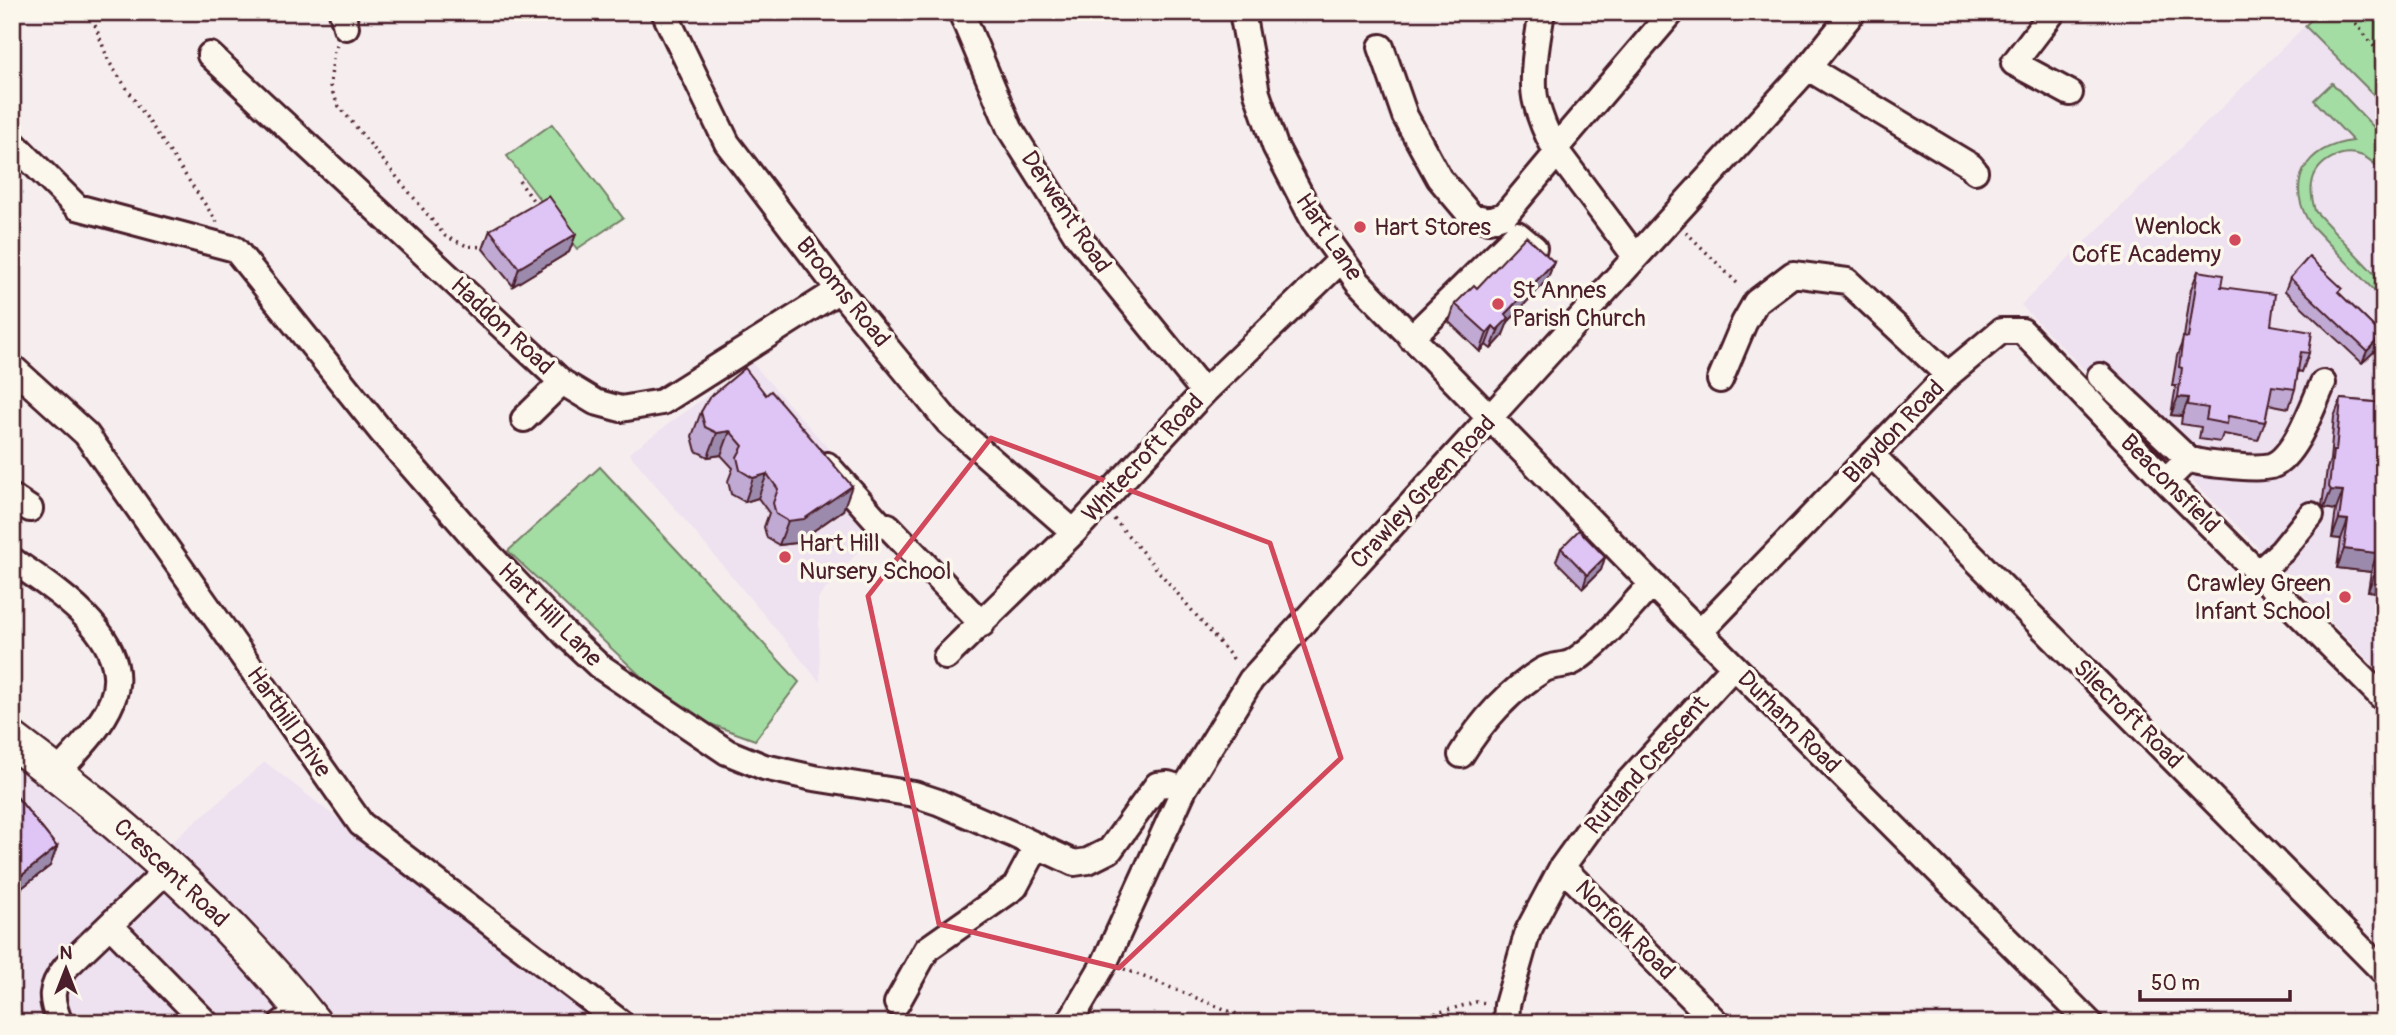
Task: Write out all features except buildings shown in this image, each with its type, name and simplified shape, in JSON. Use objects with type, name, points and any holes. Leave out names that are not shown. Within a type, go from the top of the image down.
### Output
[{"type":"highway","name":"Crescent Road","points":[[12,740],[169,868],[235,932],[299,1018]]},
{"type":"street","name":"Brooms Road","points":[[664,12],[727,143],[839,290],[948,422],[1074,532]]},
{"type":"street","name":"Derwent Road","points":[[961,12],[1010,129],[1076,234],[1203,392]]},
{"type":"street","name":"Hart Lane","points":[[1242,12],[1257,93],[1275,146],[1309,212],[1358,282],[1491,419]]},
{"type":"street","points":[[1542,12],[1536,47],[1535,100],[1547,135],[1556,151],[1635,256]]},
{"type":"street","points":[[1381,47],[1405,116],[1439,178],[1471,216],[1489,220],[1505,215],[1672,12]]},
{"type":"street","name":"Crawley Green Road","points":[[1069,1023],[1105,962],[1184,789],[1251,680],[1491,419],[1635,256],[1673,218],[1808,68],[1853,12]]},
{"type":"street","points":[[2053,12],[2014,63],[2070,93]]},
{"type":"street","name":"Haddon Road","points":[[211,55],[562,382],[594,402],[621,409],[662,402],[839,290]]},
{"type":"street","points":[[1808,68],[1971,166],[1975,171]]},
{"type":"street","points":[[12,142],[77,207],[235,249]]},
{"type":"street","points":[[1411,338],[1517,234],[1534,248]]},
{"type":"street","name":"Hart Hill Lane","points":[[235,249],[381,431],[486,551],[565,634],[598,665],[727,752],[743,761],[814,778],[914,794],[939,802],[1074,863],[1088,861],[1110,850],[1157,785],[1168,784],[1184,789]]},
{"type":"street","name":"Whitecroft Road","points":[[946,657],[1074,532],[1203,392],[1341,260]]},
{"type":"street","name":"Blaydon Road","points":[[1700,632],[1948,375],[1847,281],[1793,274],[1756,303],[1744,323],[1720,380]]},
{"type":"street","name":"Beaconsfield","points":[[1948,375],[2001,331],[2022,331],[2166,481],[2384,699]]},
{"type":"street","points":[[732,358],[749,377]]},
{"type":"street","name":"Harthill Drive","points":[[12,367],[86,434],[361,824],[621,1023]]},
{"type":"street","points":[[2100,376],[2188,459],[2254,468],[2279,462],[2298,437],[2323,383]]},
{"type":"street","points":[[524,419],[562,382]]},
{"type":"street","name":"Durham Road","points":[[1491,419],[2090,1023]]},
{"type":"street","points":[[810,446],[880,524],[888,526],[982,624]]},
{"type":"street","name":"Silecroft Road","points":[[1872,455],[2384,972]]},
{"type":"street","points":[[2166,481],[2188,459]]},
{"type":"street","points":[[2258,573],[2282,551],[2311,515]]},
{"type":"street","points":[[12,560],[60,593],[92,624],[111,651],[118,677],[105,713],[91,735],[57,774]]},
{"type":"street","points":[[1461,755],[1470,740],[1503,701],[1547,668],[1571,663],[1591,647],[1652,584]]},
{"type":"street","name":"Rutland Crescent","points":[[1507,1014],[1528,931],[1562,867],[1606,806],[1734,666]]},
{"type":"street","points":[[897,1003],[927,949],[1014,887],[1037,846]]},
{"type":"street","name":"Norfolk Road","points":[[1562,867],[1717,1023]]},
{"type":"street","points":[[60,1023],[53,1006],[52,992],[56,980],[66,967],[169,868]]},
{"type":"street","points":[[110,925],[206,1023]]},
{"type":"path","points":[[90,12],[109,62],[235,249]]},
{"type":"path","points":[[2347,12],[2384,59]]},
{"type":"path","points":[[344,20],[334,50],[330,86],[338,105],[445,236],[467,246],[483,249],[495,241]]},
{"type":"path","points":[[519,181],[541,211]]},
{"type":"path","points":[[1673,218],[1756,303]]},
{"type":"path","points":[[1100,502],[1251,680]]},
{"type":"path","points":[[1105,962],[1259,1023]]},
{"type":"path","points":[[1401,1023],[1476,1002],[1507,1014]]},
{"type":"highlighted area","points":[[991,438],[1270,543],[1341,758],[1119,968],[939,924],[868,596]]},
{"type":"shaded area","name":"Wenlock CofE Academy","points":[[2305,26],[2384,105],[2384,676],[2021,305]]},
{"type":"shaded area","name":"Hart Hill Nursery School","points":[[752,363],[888,516],[818,598],[820,682],[629,453]]},
{"type":"shaded area","points":[[265,762],[598,1023],[12,1023],[12,764],[51,792],[142,868]]},
{"type":"green space","points":[[2318,12],[2384,12],[2384,105],[2305,26]]},
{"type":"green space","points":[[2332,83],[2384,138],[2384,174],[2363,156],[2347,153],[2331,158],[2314,176],[2311,191],[2315,211],[2384,284],[2384,301],[2311,225],[2299,195],[2304,169],[2311,159],[2336,144],[2353,141],[2314,100]]},
{"type":"green space","points":[[552,124],[623,218],[577,249],[507,156]]},
{"type":"green space","points":[[600,467],[799,682],[755,740],[680,713],[508,551]]},
{"type":"place","name":"Hart Stores","points":[[1360,227]]},
{"type":"place","name":"Wenlock CofE Academy","points":[[2235,240]]},
{"type":"place","name":"St Annes Parish Church","points":[[1498,304]]},
{"type":"place","name":"Hart Hill Nursery School","points":[[785,557]]},
{"type":"place","name":"Crawley Green Infant School","points":[[2345,597]]}]
